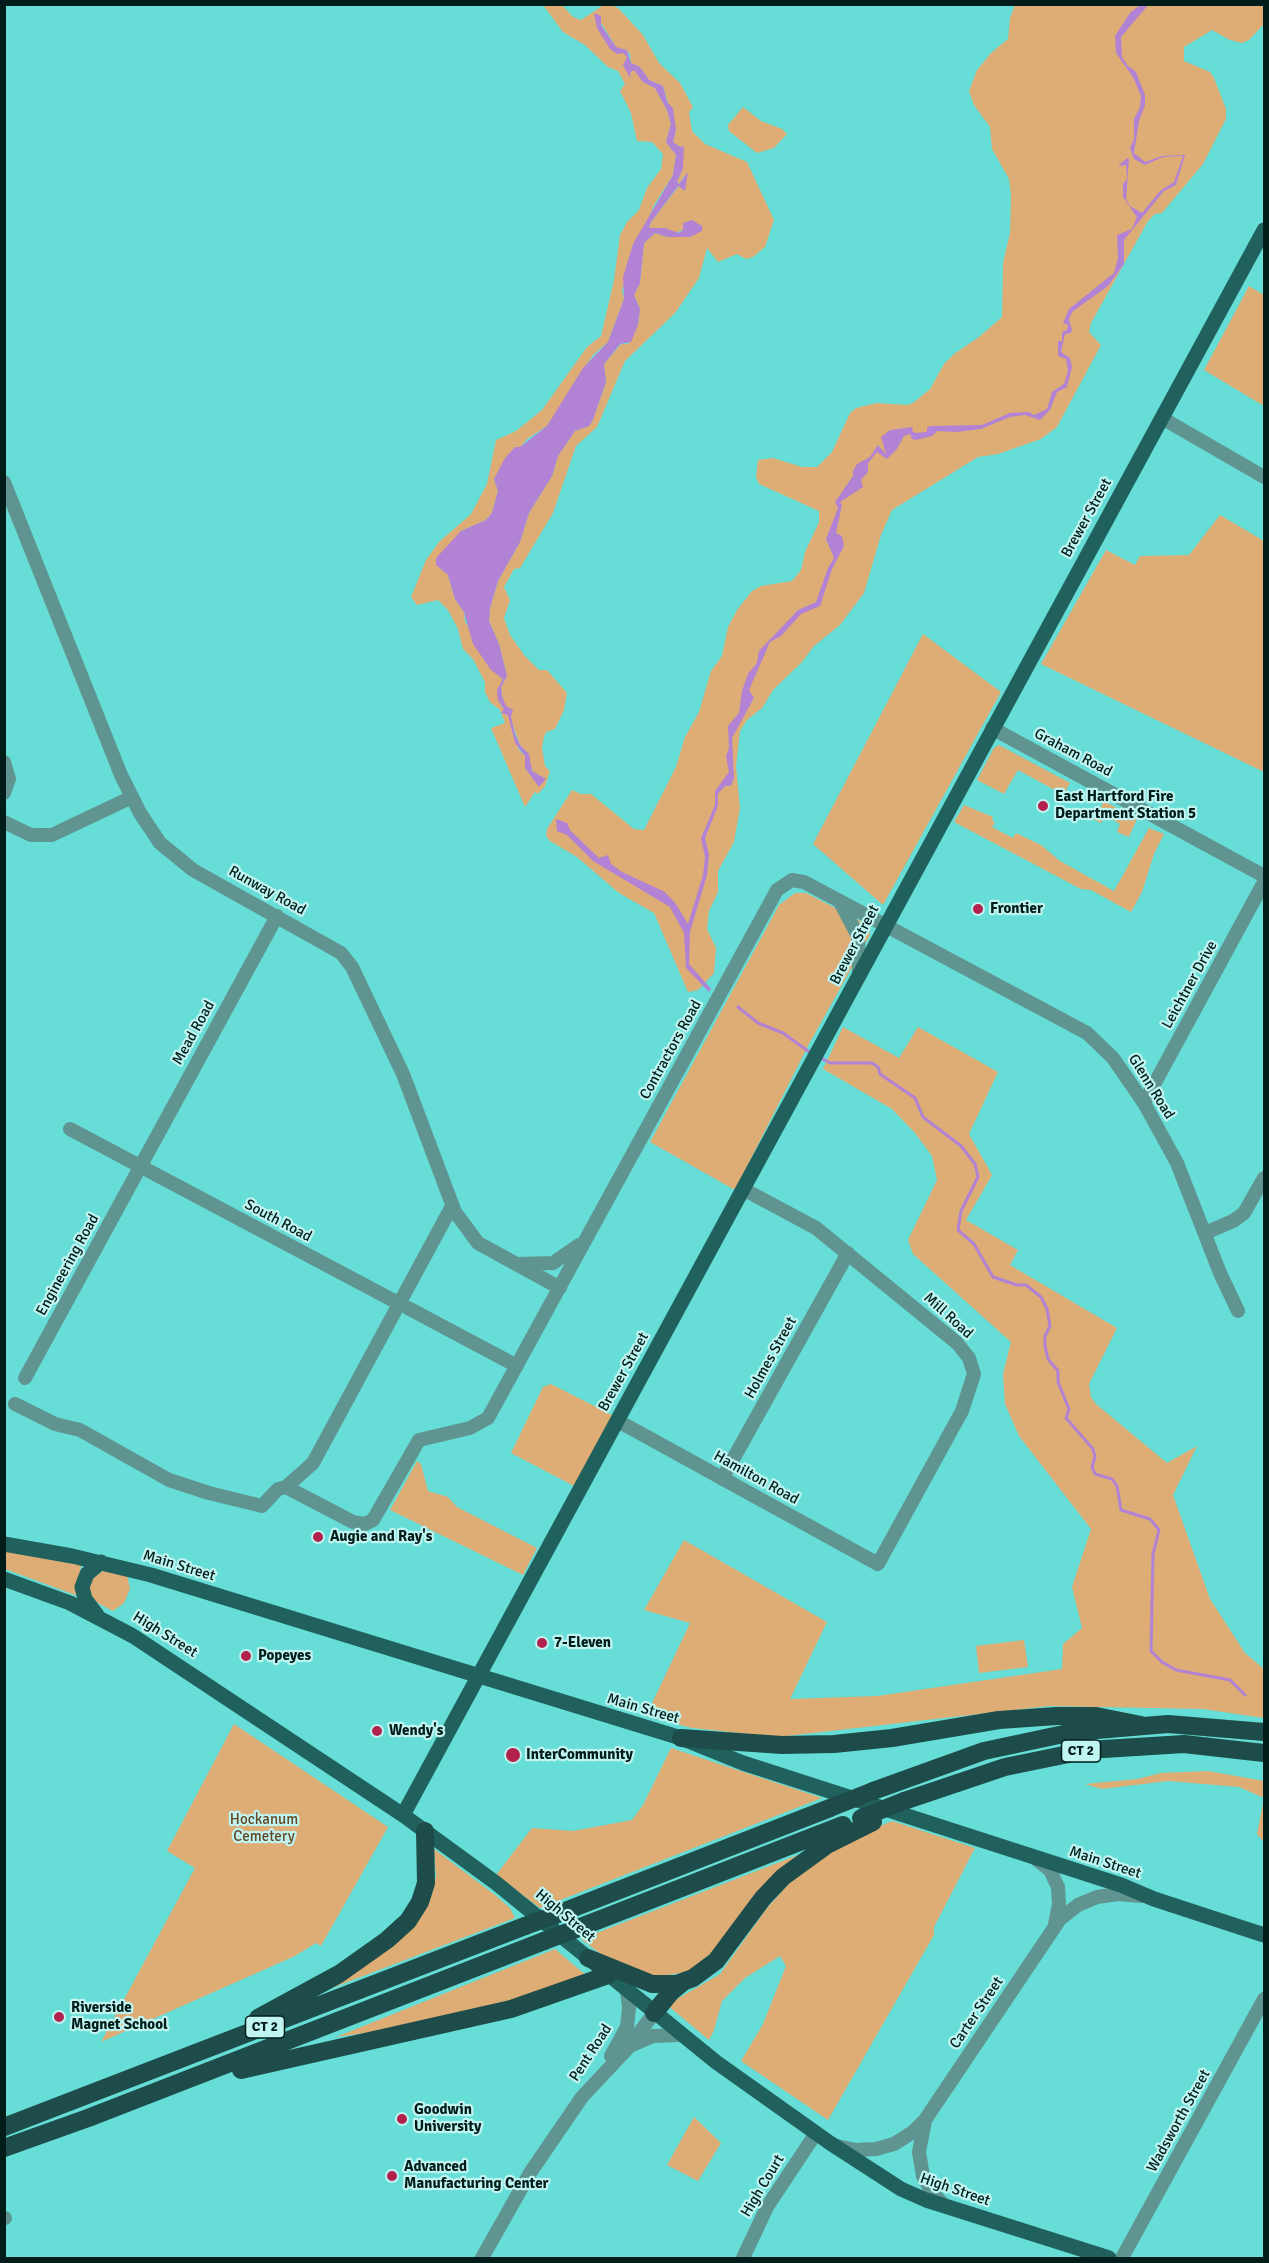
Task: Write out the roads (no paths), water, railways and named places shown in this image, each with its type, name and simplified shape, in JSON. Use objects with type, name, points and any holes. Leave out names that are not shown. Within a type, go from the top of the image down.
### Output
[{"type":"highway","points":[[681,1738],[782,1745],[834,1744],[892,1738],[999,1720],[1057,1716],[1107,1718],[1141,1725]]},
{"type":"highway","name":"CT 2","points":[[4,2127],[873,1791],[1002,1746],[1073,1732],[1141,1725],[1202,1725],[1264,1732]]},
{"type":"highway","name":"CT 2","points":[[4,2148],[867,1820],[912,1800],[1013,1765],[1088,1750],[1176,1744],[1264,1753]]},
{"type":"highway","points":[[654,2013],[671,1992],[684,1982],[701,1974],[716,1961],[763,1898],[783,1877],[867,1820]]},
{"type":"highway","points":[[202,2052],[229,2033],[319,1987],[396,1932],[414,1913],[425,1891],[428,1862],[426,1831]]},
{"type":"highway","points":[[588,1958],[648,1983],[667,1985],[684,1982]]},
{"type":"highway","points":[[169,2087],[214,2079],[290,2057],[511,2009],[608,1975]]},
{"type":"main road","name":"Brewer Street","points":[[403,1815],[745,1190],[885,925],[1264,230]]},
{"type":"main road","name":"Main Street","points":[[4,1544],[101,1562],[173,1582],[681,1738],[732,1760],[1121,1885],[1154,1899],[1264,1935]]},
{"type":"main road","points":[[99,1617],[85,1599],[82,1587],[87,1574],[101,1562]]},
{"type":"main road","name":"High Street","points":[[4,1579],[58,1598],[99,1617],[165,1656],[403,1815],[496,1883],[680,2035],[830,2143],[910,2194],[1109,2259]]},
{"type":"street","points":[[1162,418],[1264,477]]},
{"type":"street","name":"Runway Road","points":[[4,482],[132,797],[160,843],[193,870],[333,946],[352,967],[403,1074],[452,1206],[478,1243],[560,1288]]},
{"type":"street","name":"Graham Road","points":[[992,728],[1264,876]]},
{"type":"street","points":[[4,762],[9,780],[4,793]]},
{"type":"street","points":[[4,822],[32,835],[52,835],[132,797]]},
{"type":"street","name":"Contractors Road","points":[[286,1487],[353,1522],[365,1524],[373,1520],[419,1440],[470,1428],[488,1418],[781,885],[798,880],[885,925]]},
{"type":"street","name":"Leichtner Drive","points":[[1143,1103],[1264,882]]},
{"type":"street","points":[[840,902],[858,936],[859,975]]},
{"type":"street","name":"Mead Road","points":[[141,1167],[277,916]]},
{"type":"street","name":"Glenn Road","points":[[885,925],[1087,1033],[1113,1058],[1143,1103],[1177,1163],[1238,1311]]},
{"type":"street","name":"South Road","points":[[70,1129],[517,1366]]},
{"type":"street","name":"Engineering Road","points":[[25,1378],[141,1167]]},
{"type":"street","points":[[1205,1233],[1233,1221],[1244,1213],[1264,1178]]},
{"type":"street","name":"Mill Road","points":[[745,1190],[816,1228],[957,1343],[969,1358],[974,1374],[962,1411],[878,1564]]},
{"type":"street","points":[[15,1404],[56,1424],[80,1430],[169,1480],[262,1506],[278,1489],[286,1487],[313,1463],[404,1306],[452,1206]]},
{"type":"street","points":[[513,1264],[553,1263],[566,1257],[587,1238]]},
{"type":"street","name":"Holmes Street","points":[[722,1479],[848,1253]]},
{"type":"street","name":"Hamilton Road","points":[[618,1420],[878,1564]]},
{"type":"street","name":"Carter Street","points":[[1037,1859],[1050,1870],[1058,1887],[1059,1904],[1056,1924]]},
{"type":"street","name":"Carter Street","points":[[830,2143],[856,2150],[882,2148],[907,2136],[925,2120],[1056,1924],[1075,1906],[1097,1897],[1118,1894],[1154,1899]]},
{"type":"street","name":"Pent Road","points":[[482,2259],[530,2173],[625,2034],[629,2008],[627,1991]]},
{"type":"street","name":"Wadsworth Street","points":[[1122,2259],[1264,1999]]},
{"type":"street","name":"Pent Road","points":[[582,2097],[628,2048],[654,2013]]},
{"type":"street","name":"Pent Road","points":[[628,2048],[653,2036],[680,2035]]},
{"type":"street","name":"Carter Street","points":[[925,2120],[920,2140],[920,2161],[928,2186],[945,2206]]},
{"type":"street","name":"High Court","points":[[743,2259],[767,2207],[816,2133]]},
{"type":"waterway","points":[[738,1007],[758,1023],[783,1033],[812,1054]]},
{"type":"waterway","points":[[821,1058],[830,1063],[872,1063],[878,1067],[880,1074],[915,1098],[923,1117],[961,1146],[975,1164],[978,1177],[961,1211],[958,1230],[974,1244],[993,1277],[1017,1285],[1026,1285],[1041,1297],[1047,1309],[1050,1326],[1045,1336],[1045,1346],[1048,1359],[1058,1371],[1058,1382],[1069,1409],[1066,1418],[1093,1449],[1095,1457],[1092,1467],[1095,1474],[1112,1479],[1117,1486],[1121,1510],[1150,1519],[1159,1530],[1153,1554],[1151,1651],[1162,1662],[1176,1670],[1230,1680],[1245,1695]]},
{"type":"place","name":"East Hartford Fire Department Station 5","points":[[1043,806]]},
{"type":"place","name":"Frontier","points":[[978,909]]},
{"type":"place","name":"Augie and Ray's","points":[[318,1537]]},
{"type":"place","name":"7-Eleven","points":[[542,1643]]},
{"type":"place","name":"Popeyes","points":[[246,1656]]},
{"type":"place","name":"Wendy's","points":[[377,1731]]},
{"type":"place","name":"InterCommunity","points":[[513,1755]]},
{"type":"place","name":"Riverside Magnet School","points":[[59,2017]]},
{"type":"place","name":"Goodwin University","points":[[402,2119]]},
{"type":"place","name":"Advanced Manufacturing Center","points":[[392,2176]]},
{"type":"park label","name":"Hockanum Cemetery","points":[[264,1828]]}]
